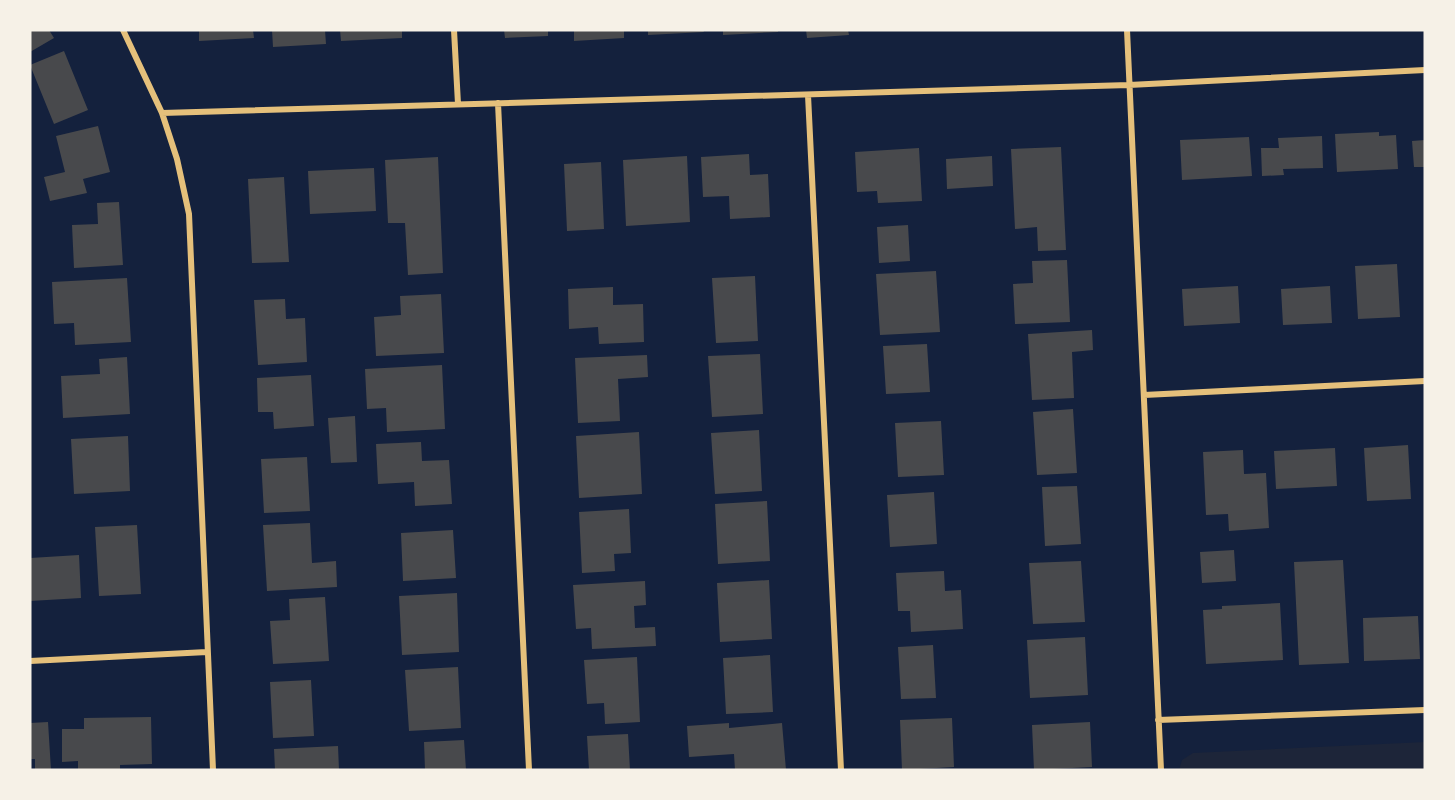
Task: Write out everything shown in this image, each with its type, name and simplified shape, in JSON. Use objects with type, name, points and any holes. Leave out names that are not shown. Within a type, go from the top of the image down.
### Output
[{"type":"street","points":[[123,30],[162,113],[177,159],[189,214],[213,770]]},
{"type":"street","points":[[454,30],[458,104]]},
{"type":"street","points":[[1126,30],[1161,770]]},
{"type":"street","points":[[162,113],[1129,85],[1425,70]]},
{"type":"street","points":[[808,95],[841,770]]},
{"type":"street","points":[[498,103],[529,770]]},
{"type":"street","points":[[1144,395],[1425,381]]},
{"type":"street","points":[[30,662],[207,652]]},
{"type":"street","points":[[1158,720],[1425,710]]},
{"type":"shaded area","points":[[1425,742],[1425,770],[1179,770],[1182,760],[1193,753]]},
{"type":"building","points":[[30,30],[49,30],[54,38],[30,52]]},
{"type":"building","points":[[199,30],[253,30],[254,38],[199,41]]},
{"type":"building","points":[[272,30],[325,30],[326,44],[273,47]]},
{"type":"building","points":[[340,30],[402,30],[402,38],[341,41]]},
{"type":"building","points":[[504,30],[548,30],[548,36],[505,38]]},
{"type":"building","points":[[574,30],[624,30],[624,38],[574,41]]},
{"type":"building","points":[[648,30],[703,30],[704,32],[648,35]]},
{"type":"building","points":[[723,30],[778,30],[778,32],[723,35]]},
{"type":"building","points":[[806,30],[848,30],[849,35],[807,38]]},
{"type":"building","points":[[64,51],[88,110],[54,124],[30,65]]},
{"type":"building","points":[[98,126],[110,172],[83,179],[87,193],[50,201],[44,177],[65,172],[56,136]]},
{"type":"building","points":[[1379,132],[1379,136],[1396,135],[1398,169],[1337,172],[1335,134]]},
{"type":"building","points":[[1322,136],[1323,168],[1283,169],[1284,175],[1262,176],[1261,148],[1279,148],[1278,138]]},
{"type":"building","points":[[1249,137],[1252,176],[1182,180],[1180,140]]},
{"type":"building","points":[[1425,140],[1425,167],[1414,167],[1412,141]]},
{"type":"building","points":[[1061,147],[1066,250],[1038,251],[1037,227],[1015,229],[1011,149]]},
{"type":"building","points":[[919,148],[922,201],[878,203],[877,191],[857,192],[855,152]]},
{"type":"building","points":[[749,154],[750,175],[768,174],[770,217],[730,219],[729,196],[703,197],[701,157]]},
{"type":"building","points":[[687,156],[690,222],[626,226],[623,160]]},
{"type":"building","points":[[992,156],[993,186],[947,189],[946,159]]},
{"type":"building","points":[[438,157],[443,273],[408,275],[405,223],[388,223],[385,160]]},
{"type":"building","points":[[601,162],[604,229],[567,231],[564,164]]},
{"type":"building","points":[[374,168],[376,211],[310,214],[308,171]]},
{"type":"building","points":[[284,177],[289,262],[252,263],[248,179]]},
{"type":"building","points":[[119,202],[123,265],[74,268],[72,225],[98,224],[97,203]]},
{"type":"building","points":[[908,225],[910,261],[879,263],[877,227]]},
{"type":"building","points":[[1067,260],[1070,322],[1015,324],[1013,284],[1033,283],[1032,261]]},
{"type":"building","points":[[1397,264],[1400,317],[1358,319],[1355,266]]},
{"type":"building","points":[[936,271],[940,332],[880,335],[876,274]]},
{"type":"building","points":[[755,276],[758,341],[716,343],[712,278]]},
{"type":"building","points":[[127,278],[131,342],[75,345],[74,323],[54,324],[52,282]]},
{"type":"building","points":[[1238,286],[1240,323],[1184,326],[1182,289]]},
{"type":"building","points":[[1330,286],[1332,323],[1283,325],[1281,289]]},
{"type":"building","points":[[613,287],[613,305],[643,304],[644,342],[599,344],[598,327],[569,329],[568,289]]},
{"type":"building","points":[[441,294],[444,353],[376,356],[374,317],[401,315],[400,296]]},
{"type":"building","points":[[285,299],[286,319],[305,318],[307,362],[258,365],[254,300]]},
{"type":"building","points":[[1092,330],[1093,350],[1072,352],[1074,398],[1032,400],[1028,334]]},
{"type":"building","points":[[927,344],[930,392],[886,394],[883,346]]},
{"type":"building","points":[[760,354],[763,414],[712,417],[708,356]]},
{"type":"building","points":[[647,355],[648,377],[618,379],[620,421],[578,423],[575,358]]},
{"type":"building","points":[[127,357],[130,414],[63,418],[61,376],[100,374],[99,359]]},
{"type":"building","points":[[442,365],[445,429],[387,432],[386,408],[367,409],[365,369]]},
{"type":"building","points":[[311,375],[314,426],[274,429],[273,412],[258,412],[257,378]]},
{"type":"building","points":[[1073,409],[1077,473],[1037,475],[1033,412]]},
{"type":"building","points":[[355,416],[357,462],[331,463],[328,418]]},
{"type":"building","points":[[941,421],[944,475],[898,477],[895,423]]},
{"type":"building","points":[[759,430],[762,491],[715,494],[711,433]]},
{"type":"building","points":[[639,432],[642,494],[579,498],[576,436]]},
{"type":"building","points":[[128,436],[130,491],[74,494],[71,439]]},
{"type":"building","points":[[421,442],[422,461],[449,460],[452,504],[415,506],[414,482],[378,484],[376,444]]},
{"type":"building","points":[[1408,445],[1411,499],[1367,501],[1364,448]]},
{"type":"building","points":[[1335,448],[1337,486],[1276,489],[1274,451]]},
{"type":"building","points":[[1243,450],[1244,474],[1266,473],[1269,528],[1229,531],[1228,514],[1206,515],[1203,452]]},
{"type":"building","points":[[307,457],[310,511],[264,513],[261,459]]},
{"type":"building","points":[[1077,486],[1081,544],[1045,546],[1042,487]]},
{"type":"building","points":[[934,492],[937,544],[890,547],[887,495]]},
{"type":"building","points":[[767,501],[770,561],[718,564],[715,504]]},
{"type":"building","points":[[629,509],[631,553],[614,554],[615,571],[582,573],[579,512]]},
{"type":"building","points":[[310,523],[312,563],[336,561],[337,587],[267,591],[263,525]]},
{"type":"building","points":[[137,525],[141,594],[99,596],[95,527]]},
{"type":"building","points":[[453,530],[456,578],[403,581],[401,533]]},
{"type":"building","points":[[1234,550],[1236,581],[1202,583],[1200,552]]},
{"type":"building","points":[[79,555],[81,598],[30,601],[30,558]]},
{"type":"building","points":[[1343,560],[1349,663],[1299,665],[1294,562]]},
{"type":"building","points":[[1081,561],[1085,622],[1033,624],[1029,563]]},
{"type":"building","points":[[944,571],[945,591],[961,590],[963,629],[911,632],[910,611],[898,611],[896,573]]},
{"type":"building","points":[[769,580],[772,639],[720,642],[717,583]]},
{"type":"building","points":[[645,581],[646,605],[634,606],[635,628],[655,627],[656,646],[592,649],[591,628],[576,629],[573,585]]},
{"type":"building","points":[[457,593],[459,652],[402,655],[399,596]]},
{"type":"building","points":[[325,597],[329,661],[273,664],[270,621],[290,620],[289,599]]},
{"type":"building","points":[[1280,603],[1283,660],[1206,664],[1203,610],[1222,609],[1222,606]]},
{"type":"building","points":[[1418,616],[1420,659],[1364,661],[1363,618]]},
{"type":"building","points":[[1085,637],[1088,695],[1030,698],[1027,640]]},
{"type":"building","points":[[933,645],[936,698],[901,699],[898,647]]},
{"type":"building","points":[[770,655],[773,712],[726,714],[723,658]]},
{"type":"building","points":[[637,657],[640,722],[605,724],[604,703],[587,704],[584,660]]},
{"type":"building","points":[[458,667],[461,728],[409,731],[405,670]]},
{"type":"building","points":[[311,680],[314,736],[273,738],[270,682]]},
{"type":"building","points":[[151,717],[152,764],[120,765],[120,770],[78,770],[78,761],[62,762],[62,729],[84,729],[84,718]]},
{"type":"building","points":[[952,718],[954,767],[902,770],[900,720]]},
{"type":"building","points":[[48,722],[51,770],[35,770],[35,759],[30,759],[30,723]]},
{"type":"building","points":[[1090,722],[1092,767],[1034,770],[1032,725]]},
{"type":"building","points":[[729,723],[729,728],[782,723],[786,770],[735,770],[734,754],[689,757],[687,726]]},
{"type":"building","points":[[628,734],[630,770],[589,770],[587,736]]},
{"type":"building","points":[[464,740],[466,770],[425,770],[424,742]]},
{"type":"building","points":[[338,746],[339,770],[275,770],[274,749]]}]
